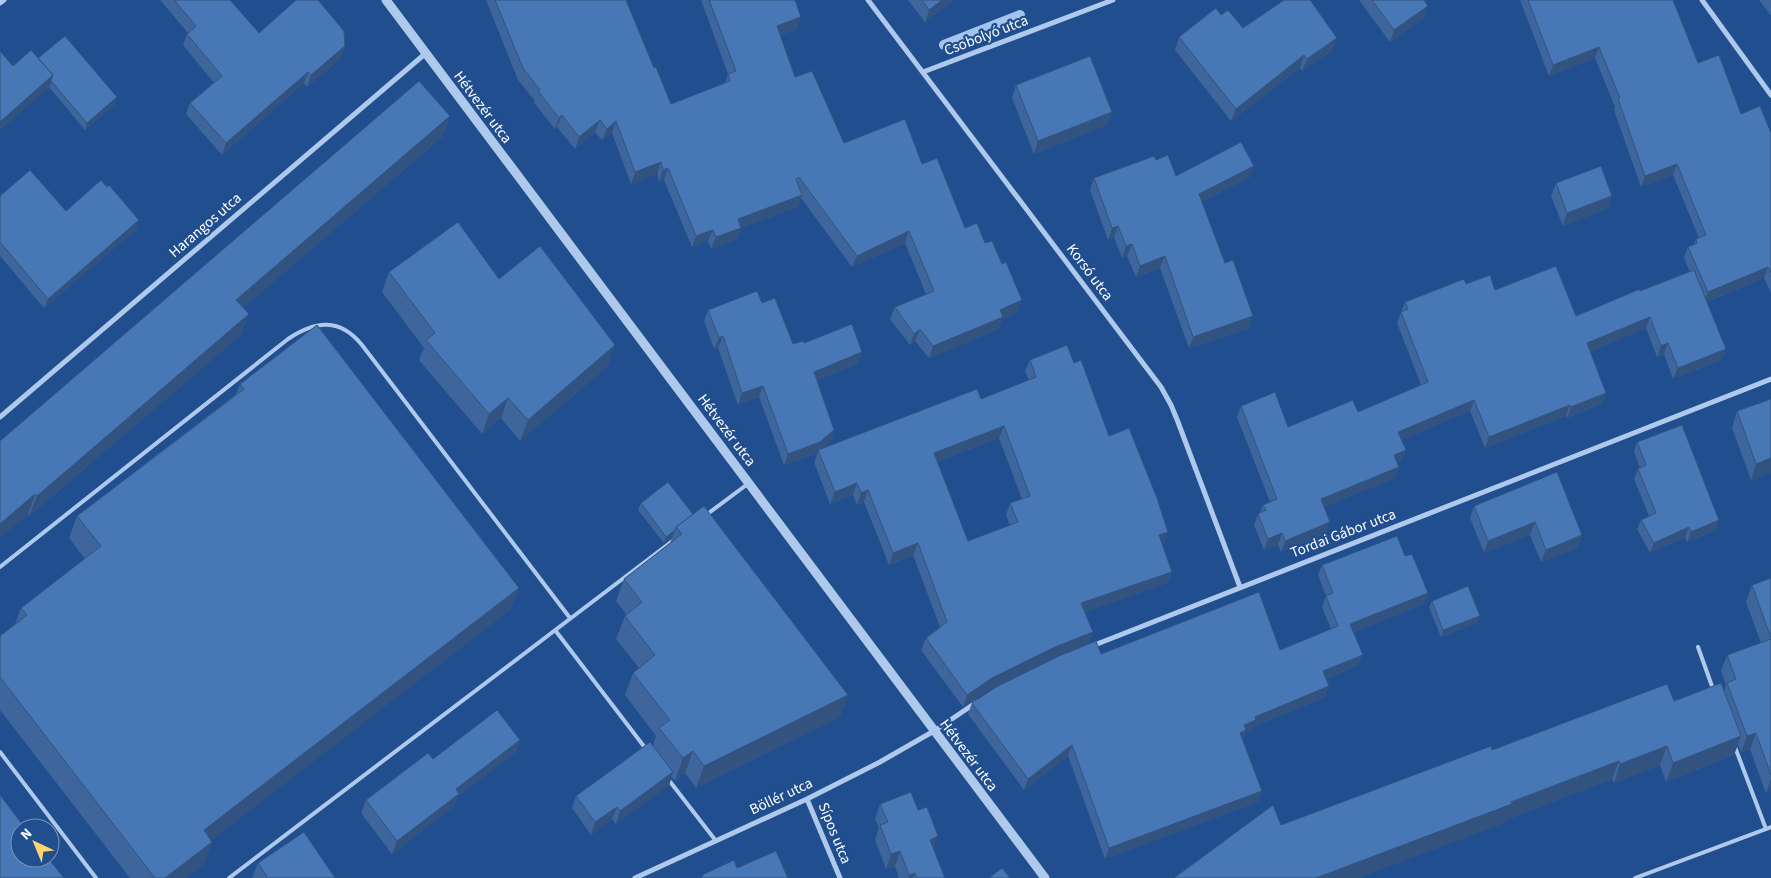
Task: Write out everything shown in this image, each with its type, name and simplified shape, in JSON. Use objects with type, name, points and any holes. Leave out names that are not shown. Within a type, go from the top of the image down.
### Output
[{"type":"street","points":[[0,3],[4,0]]},
{"type":"street","name":"Hétvezér utca","points":[[386,0],[1045,878]]},
{"type":"street","name":"Korsó utca","points":[[868,0],[1161,387],[1178,422],[1240,587]]},
{"type":"street","name":"Csobolyó utca","points":[[923,72],[1113,0]]},
{"type":"street","points":[[1702,0],[1771,95]]},
{"type":"street","name":"Harangos utca","points":[[0,417],[426,53]]},
{"type":"street","name":"Tordai Gábor utca","points":[[1085,649],[1771,379]]},
{"type":"street","points":[[934,731],[984,697]]},
{"type":"street","name":"Böllér utca","points":[[635,878],[807,798],[880,762],[934,731]]},
{"type":"street","name":"Sípos utca","points":[[807,798],[840,878]]},
{"type":"lane","points":[[0,567],[288,339],[307,327],[328,324],[348,330],[362,345],[570,618]]},
{"type":"lane","points":[[700,520],[749,483]]},
{"type":"lane","points":[[229,878],[677,537]]},
{"type":"lane","points":[[555,630],[650,755]]},
{"type":"lane","points":[[1698,647],[1715,693]]},
{"type":"lane","points":[[1732,738],[1766,829]]},
{"type":"lane","points":[[0,752],[96,878]]},
{"type":"lane","points":[[668,778],[716,841]]},
{"type":"lane","points":[[1635,878],[1771,827]]},
{"type":"building","points":[[174,0],[230,0],[259,33],[296,0],[318,0],[344,31],[345,46],[311,75],[308,72],[226,143],[190,103],[222,76],[187,34],[196,26]]},
{"type":"building","points":[[495,0],[626,0],[671,104],[730,81],[728,74],[736,71],[709,0],[795,0],[801,17],[777,26],[795,77],[812,71],[844,143],[905,119],[922,164],[937,158],[965,228],[977,223],[985,243],[992,241],[1002,264],[1006,262],[1022,300],[1000,310],[1003,317],[933,346],[920,329],[914,334],[895,307],[934,291],[909,231],[857,256],[799,177],[796,179],[802,195],[738,219],[741,228],[716,237],[713,230],[696,236],[668,168],[663,170],[661,162],[635,172],[616,121],[607,129],[600,120],[579,137],[562,115],[559,118],[523,68]]},
{"type":"building","points":[[922,0],[942,0],[929,10]]},
{"type":"building","points":[[1284,0],[1310,0],[1337,38],[1307,59],[1304,55],[1236,109],[1179,37],[1216,8],[1221,15],[1228,10],[1243,28]]},
{"type":"building","points":[[1372,0],[1424,0],[1428,6],[1394,30]]},
{"type":"building","points":[[1528,0],[1673,0],[1698,63],[1719,55],[1741,114],[1760,106],[1771,133],[1771,273],[1768,267],[1708,292],[1688,247],[1697,243],[1696,239],[1706,235],[1677,164],[1645,176],[1618,99],[1620,98],[1599,47],[1553,65]]},
{"type":"building","points":[[65,36],[117,97],[87,123],[51,81],[53,75],[38,58]]},
{"type":"building","points":[[31,50],[53,75],[0,122],[0,51],[13,66]]},
{"type":"building","points":[[1090,56],[1112,112],[1038,141],[1016,85]]},
{"type":"building","points":[[419,81],[450,116],[236,300],[249,314],[37,496],[35,494],[0,524],[0,441]]},
{"type":"building","points":[[1241,142],[1254,166],[1199,194],[1225,263],[1233,260],[1253,316],[1193,337],[1165,256],[1140,266],[1132,244],[1126,246],[1118,226],[1112,228],[1094,178],[1154,156],[1156,160],[1168,155],[1176,176]]},
{"type":"building","points":[[1601,166],[1612,196],[1567,213],[1556,183]]},
{"type":"building","points":[[30,170],[66,211],[101,180],[107,187],[109,185],[139,220],[48,299],[0,242],[0,196]]},
{"type":"building","points":[[458,222],[499,279],[540,246],[615,345],[528,420],[508,398],[489,414],[426,340],[435,333],[389,272]]},
{"type":"building","points":[[1556,266],[1576,316],[1640,289],[1640,291],[1694,270],[1726,349],[1678,368],[1668,343],[1661,346],[1650,317],[1587,343],[1606,393],[1489,437],[1474,400],[1398,432],[1406,450],[1394,455],[1399,467],[1321,499],[1330,522],[1285,541],[1282,533],[1268,539],[1258,514],[1266,510],[1263,505],[1277,499],[1241,406],[1275,392],[1288,427],[1353,400],[1358,412],[1428,382],[1401,312],[1408,309],[1405,302],[1464,279],[1466,284],[1490,275],[1495,290]]},
{"type":"building","points":[[757,291],[762,303],[775,298],[793,344],[803,341],[804,343],[852,324],[862,352],[814,372],[834,430],[820,442],[788,454],[763,386],[742,393],[723,336],[719,338],[708,310]]},
{"type":"building","points":[[317,325],[519,588],[204,830],[212,842],[165,878],[155,878],[0,677],[0,636],[27,615],[21,608],[101,546],[77,516],[244,389],[240,384]]},
{"type":"building","points":[[1067,345],[1074,363],[1081,360],[1109,436],[1129,428],[1157,498],[1168,532],[1159,535],[1172,572],[1081,603],[1093,632],[1055,647],[992,678],[967,695],[926,638],[947,622],[918,543],[893,553],[868,490],[861,493],[857,483],[835,492],[818,450],[977,389],[981,399],[1036,377],[1030,360]],"holes":[[[1004,426],[1030,496],[1010,503],[1018,522],[968,541],[934,453]]]},
{"type":"building","points":[[1771,399],[1771,458],[1756,464],[1737,411]]},
{"type":"building","points":[[1682,425],[1719,520],[1691,532],[1689,527],[1654,543],[1641,520],[1656,513],[1638,469],[1646,465],[1637,442]]},
{"type":"building","points":[[1557,472],[1582,535],[1546,550],[1535,522],[1488,541],[1474,506]]},
{"type":"building","points":[[668,482],[693,514],[666,537],[641,503]]},
{"type":"building","points":[[704,506],[848,695],[704,766],[693,751],[683,758],[659,728],[670,720],[633,673],[655,655],[625,616],[642,602],[624,579],[682,534],[676,527]]},
{"type":"building","points":[[1397,536],[1405,556],[1412,554],[1428,593],[1350,624],[1363,655],[1323,671],[1329,686],[1255,717],[1256,720],[1244,725],[1246,730],[1240,733],[1262,791],[1109,848],[1072,745],[1028,779],[972,703],[996,687],[1059,656],[1096,641],[1101,654],[1259,592],[1280,650],[1338,626],[1326,596],[1333,593],[1322,565]]},
{"type":"building","points":[[1771,578],[1771,638],[1752,585]]},
{"type":"building","points":[[1468,586],[1480,616],[1443,630],[1432,601]]},
{"type":"building","points":[[1771,639],[1771,775],[1756,733],[1747,736],[1727,683],[1736,679],[1727,655]]},
{"type":"building","points":[[1721,683],[1741,736],[1673,763],[1667,746],[1620,764],[1619,761],[1511,802],[1512,804],[1316,878],[1174,878],[1273,805],[1281,825],[1491,746],[1492,750],[1667,684],[1674,701]]},
{"type":"building","points":[[497,710],[520,740],[456,789],[459,794],[397,841],[366,800],[428,753],[433,759]]},
{"type":"building","points":[[650,742],[673,772],[620,811],[617,807],[595,822],[576,796]]},
{"type":"building","points":[[911,792],[918,810],[927,807],[938,836],[930,840],[945,878],[917,878],[915,873],[909,875],[900,851],[891,854],[880,825],[888,822],[880,804]]},
{"type":"building","points":[[0,795],[17,818],[10,818],[10,868],[56,868],[64,878],[0,878]]},
{"type":"building","points":[[304,832],[335,878],[268,878],[258,863]]},
{"type":"building","points":[[776,851],[788,878],[700,878],[702,875],[734,860],[737,868]]},
{"type":"building","points":[[1002,868],[1010,878],[989,878]]},
{"type":"waterway","points":[[944,45],[1020,15]]}]
